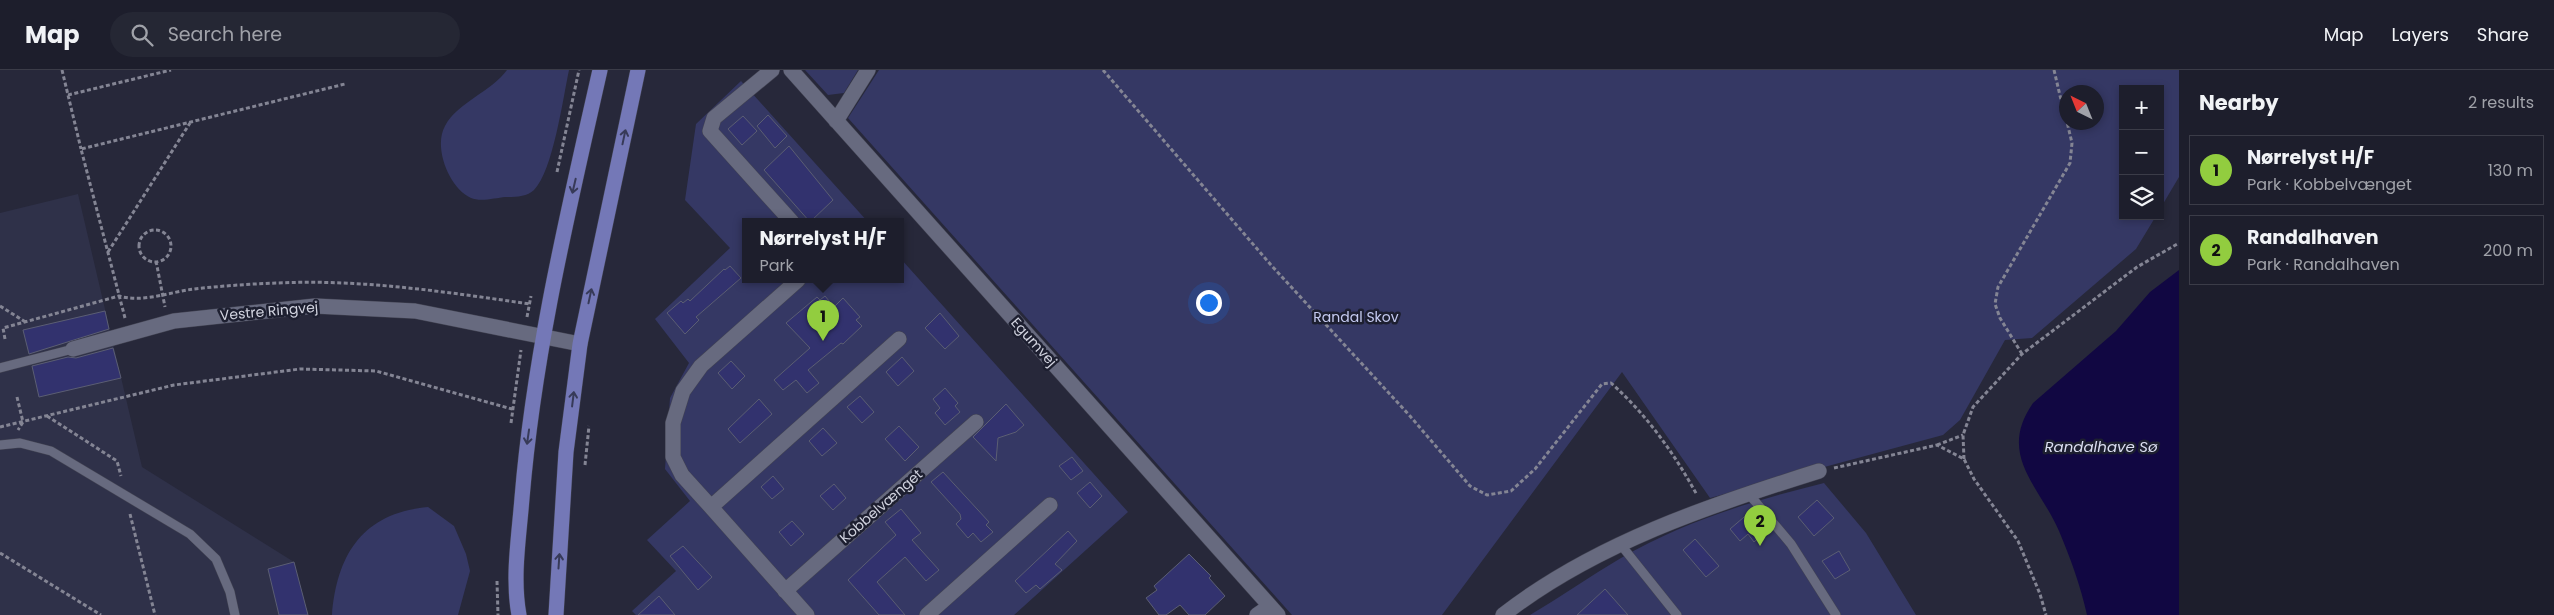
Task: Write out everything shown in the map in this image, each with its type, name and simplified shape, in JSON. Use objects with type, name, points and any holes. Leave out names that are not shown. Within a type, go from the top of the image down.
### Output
[{"type":"main road","points":[[519,615],[515,592],[526,453],[542,337],[600,70]]},
{"type":"main road","points":[[556,615],[566,452],[580,344],[638,70]]},
{"type":"street","points":[[772,70],[714,118],[710,132],[788,218]]},
{"type":"street","name":"Egumvej","points":[[791,70],[1274,610]]},
{"type":"street","points":[[836,120],[868,70]]},
{"type":"street","points":[[795,283],[701,366],[683,391],[673,423],[674,457],[682,475],[807,615]]},
{"type":"street","name":"Vestre Ringvej","points":[[73,349],[169,322],[243,311],[315,306],[414,311],[580,344]]},
{"type":"street","points":[[711,507],[899,339]]},
{"type":"street","name":"Kobbelvænget","points":[[785,590],[976,422]]},
{"type":"street","points":[[1505,614],[1562,575],[1621,546],[1705,509],[1748,493],[1819,471]]},
{"type":"street","points":[[927,615],[1050,505]]},
{"type":"street","points":[[1257,615],[1274,610]]},
{"type":"lane","name":"Vestre Ringvej","points":[[0,368],[73,349]]},
{"type":"lane","points":[[0,445],[20,443],[52,451],[190,534],[216,559],[230,592],[235,615]]},
{"type":"lane","points":[[1748,493],[1791,544],[1836,615]]},
{"type":"lane","points":[[1621,546],[1678,615]]},
{"type":"path","points":[[62,70],[129,333]]},
{"type":"path","points":[[68,96],[171,70]]},
{"type":"path","points":[[1103,70],[1271,265],[1410,416],[1470,486],[1487,496],[1511,492],[1535,469],[1602,384],[1611,383],[1632,402],[1654,428],[1705,509]]},
{"type":"path","points":[[2054,70],[2059,90]]},
{"type":"path","points":[[81,149],[345,84]]},
{"type":"path","points":[[108,252],[190,123]]},
{"type":"path","points":[[2022,354],[2000,318],[1996,304],[1998,287],[2070,163],[2072,143],[2069,130]]},
{"type":"path","points":[[154,230],[167,236],[170,246],[167,256],[156,261],[143,256],[139,246],[145,233],[154,230]]},
{"type":"path","points":[[2046,615],[2040,594],[2018,541],[1974,479],[1964,460],[1963,435],[1973,407],[2022,354],[2137,267],[2179,243]]},
{"type":"path","points":[[156,261],[169,322]]},
{"type":"path","points":[[5,338],[3,328],[27,323],[119,296]]},
{"type":"path","points":[[0,306],[27,323]]},
{"type":"path","points":[[0,427],[174,385],[300,369],[376,371],[512,409]]},
{"type":"path","points":[[584,474],[589,425]]},
{"type":"path","points":[[1819,471],[1936,445],[1963,435]]},
{"type":"path","points":[[1936,445],[1964,460]]},
{"type":"path","points":[[0,553],[102,615]]},
{"type":"shaded area","points":[[78,194],[142,467],[294,562],[308,615],[0,615],[0,213]]},
{"type":"green space","points":[[507,70],[569,70],[552,151],[541,181],[531,192],[517,197],[483,200],[471,198],[456,185],[445,166],[441,145],[442,135],[450,118],[458,110],[493,84]]},
{"type":"green space","points":[[805,70],[858,70],[844,93],[828,95]]},
{"type":"green space","name":"Randal Skov","points":[[879,70],[2179,70],[2179,177],[2164,202],[2164,85],[2119,85],[2119,220],[2154,220],[2136,249],[2032,338],[2005,340],[1960,420],[1943,435],[1710,498],[1622,372],[1442,615],[1292,615],[848,118]]},
{"type":"green space","points":[[741,81],[864,218],[742,218],[742,283],[904,283],[904,262],[1128,512],[1014,615],[636,615],[632,611],[676,571],[647,540],[690,501],[665,469],[670,398],[689,363],[655,319],[730,248],[685,200],[696,124]]},
{"type":"green space","points":[[1824,483],[1866,533],[1916,615],[1530,615],[1621,558],[1670,533],[1720,513]]},
{"type":"green space","points":[[428,507],[454,526],[466,554],[470,571],[458,615],[332,615],[340,573],[347,556],[358,540],[370,528],[386,518],[405,511]]},
{"type":"water","name":"Randalhave Sø","points":[[2179,270],[2179,615],[2087,615],[2075,572],[2059,531],[2051,514],[2032,484],[2020,454],[2019,438],[2023,422],[2033,403],[2116,331],[2150,292]]},
{"type":"building","points":[[768,115],[787,136],[775,148],[757,126]]},
{"type":"building","points":[[743,116],[757,131],[742,145],[728,129]]},
{"type":"building","points":[[789,146],[833,200],[814,218],[806,218],[764,170]]},
{"type":"building","points":[[730,266],[741,278],[696,317],[699,320],[685,334],[667,313],[681,301],[683,303],[688,299],[690,301],[724,269]]},
{"type":"building","points":[[825,296],[834,307],[843,298],[860,317],[856,320],[862,326],[843,344],[841,343],[808,370],[819,383],[807,393],[796,380],[783,390],[774,380],[810,348],[786,323],[817,297],[820,300]]},
{"type":"building","points":[[105,311],[109,329],[29,354],[23,330]]},
{"type":"building","points":[[940,313],[959,336],[945,349],[925,328]]},
{"type":"building","points":[[113,348],[121,378],[39,397],[32,366],[68,357],[76,358]]},
{"type":"building","points":[[902,357],[914,371],[898,386],[886,372]]},
{"type":"building","points":[[731,361],[745,376],[732,389],[718,373]]},
{"type":"building","points":[[945,388],[958,403],[955,406],[960,412],[945,425],[935,413],[940,408],[933,399]]},
{"type":"building","points":[[860,396],[874,412],[862,423],[847,407]]},
{"type":"building","points":[[759,399],[772,414],[740,443],[728,429]]},
{"type":"building","points":[[1006,404],[1024,425],[1016,432],[998,438],[996,461],[973,437]]},
{"type":"building","points":[[899,426],[919,447],[905,461],[885,439]]},
{"type":"building","points":[[823,428],[837,443],[822,456],[809,441]]},
{"type":"building","points":[[1072,457],[1083,471],[1071,480],[1059,466]]},
{"type":"building","points":[[943,472],[989,522],[986,525],[993,532],[981,542],[973,533],[968,538],[956,524],[961,519],[960,514],[931,482]]},
{"type":"building","points":[[773,476],[784,489],[772,499],[761,487]]},
{"type":"building","points":[[1090,482],[1102,496],[1090,508],[1077,493]]},
{"type":"building","points":[[834,484],[846,498],[833,510],[820,496]]},
{"type":"building","points":[[1817,500],[1834,518],[1814,536],[1798,517]]},
{"type":"building","points":[[901,509],[921,533],[912,540],[939,570],[926,581],[905,557],[877,582],[905,615],[879,615],[848,580],[896,535],[885,522]]},
{"type":"building","points":[[1750,512],[1766,531],[1754,542],[1748,534],[1740,541],[1730,529]]},
{"type":"building","points":[[792,521],[804,534],[791,546],[779,532]]},
{"type":"building","points":[[1068,531],[1077,541],[1055,564],[1062,570],[1040,589],[1036,585],[1026,593],[1015,581]]},
{"type":"building","points":[[1695,539],[1719,566],[1706,577],[1683,550]]},
{"type":"building","points":[[683,546],[712,577],[698,590],[670,556]]},
{"type":"building","points":[[1839,551],[1850,570],[1835,579],[1822,561]]},
{"type":"building","points":[[1189,554],[1211,576],[1209,578],[1225,596],[1205,615],[1189,615],[1180,605],[1166,615],[1159,615],[1146,598],[1157,590],[1154,586]]},
{"type":"building","points":[[294,562],[308,615],[279,615],[268,569]]},
{"type":"building","points":[[1605,589],[1628,615],[1577,615]]},
{"type":"building","points":[[659,596],[675,615],[638,615]]},
{"type":"place","name":"Nørrelyst H/F","points":[[823,341]]},
{"type":"place","name":"Randalhaven","points":[[1760,546]]}]
